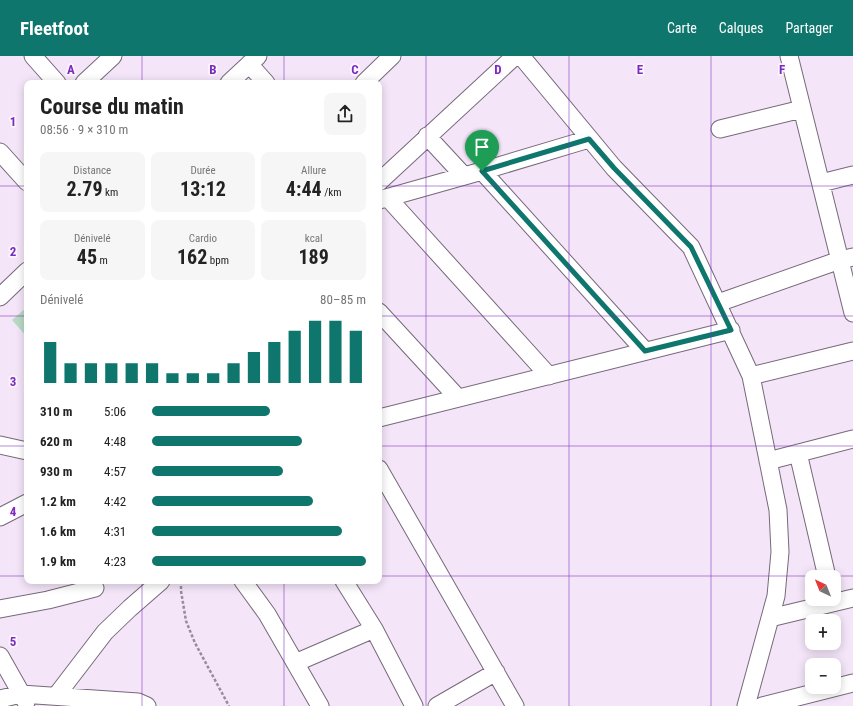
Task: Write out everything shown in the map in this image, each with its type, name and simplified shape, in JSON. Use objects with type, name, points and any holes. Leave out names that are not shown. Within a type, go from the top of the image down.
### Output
[{"type":"street","points":[[33,56],[54,80]]},
{"type":"street","points":[[87,80],[113,56]]},
{"type":"street","points":[[367,80],[392,56]]},
{"type":"street","points":[[382,179],[515,56]]},
{"type":"street","points":[[521,56],[614,168],[691,247],[731,330],[751,376],[778,510],[780,552],[776,596],[746,706]]},
{"type":"street","points":[[789,56],[821,183],[846,259],[853,312]]},
{"type":"street","points":[[232,80],[253,60],[264,80]]},
{"type":"street","points":[[720,129],[802,109]]},
{"type":"street","points":[[427,136],[464,176]]},
{"type":"street","points":[[549,376],[383,199],[589,139]]},
{"type":"street","points":[[0,152],[24,179]]},
{"type":"street","points":[[482,171],[645,351]]},
{"type":"street","points":[[821,183],[853,175]]},
{"type":"street","points":[[718,303],[846,259]]},
{"type":"street","points":[[3,287],[24,273]]},
{"type":"street","points":[[382,315],[458,398]]},
{"type":"street","points":[[382,417],[731,330]]},
{"type":"street","points":[[751,376],[853,351]]},
{"type":"street","points":[[768,461],[853,439]]},
{"type":"street","points":[[0,445],[24,451]]},
{"type":"street","points":[[798,453],[825,570]]},
{"type":"street","points":[[382,474],[515,706]]},
{"type":"street","points":[[0,517],[24,505]]},
{"type":"street","points":[[56,696],[105,632],[158,584]]},
{"type":"street","points":[[245,584],[267,614],[320,706]]},
{"type":"street","points":[[346,584],[374,629],[414,706]]},
{"type":"street","points":[[0,608],[48,600],[95,588]]},
{"type":"street","points":[[841,600],[853,598]]},
{"type":"street","points":[[770,618],[814,606]]},
{"type":"street","points":[[295,664],[374,629]]},
{"type":"street","points":[[0,656],[24,700]]},
{"type":"street","points":[[437,706],[496,672]]},
{"type":"street","points":[[762,706],[853,683]]},
{"type":"street","points":[[0,699],[24,700],[56,696],[138,702],[147,706]]},
{"type":"path","points":[[181,584],[186,621],[195,643],[230,706]]},
{"type":"green space","points":[[24,310],[24,334],[12,320]]},
{"type":"route","points":[[589,139],[614,168],[691,247],[731,330],[645,351],[482,171],[589,139]]}]
